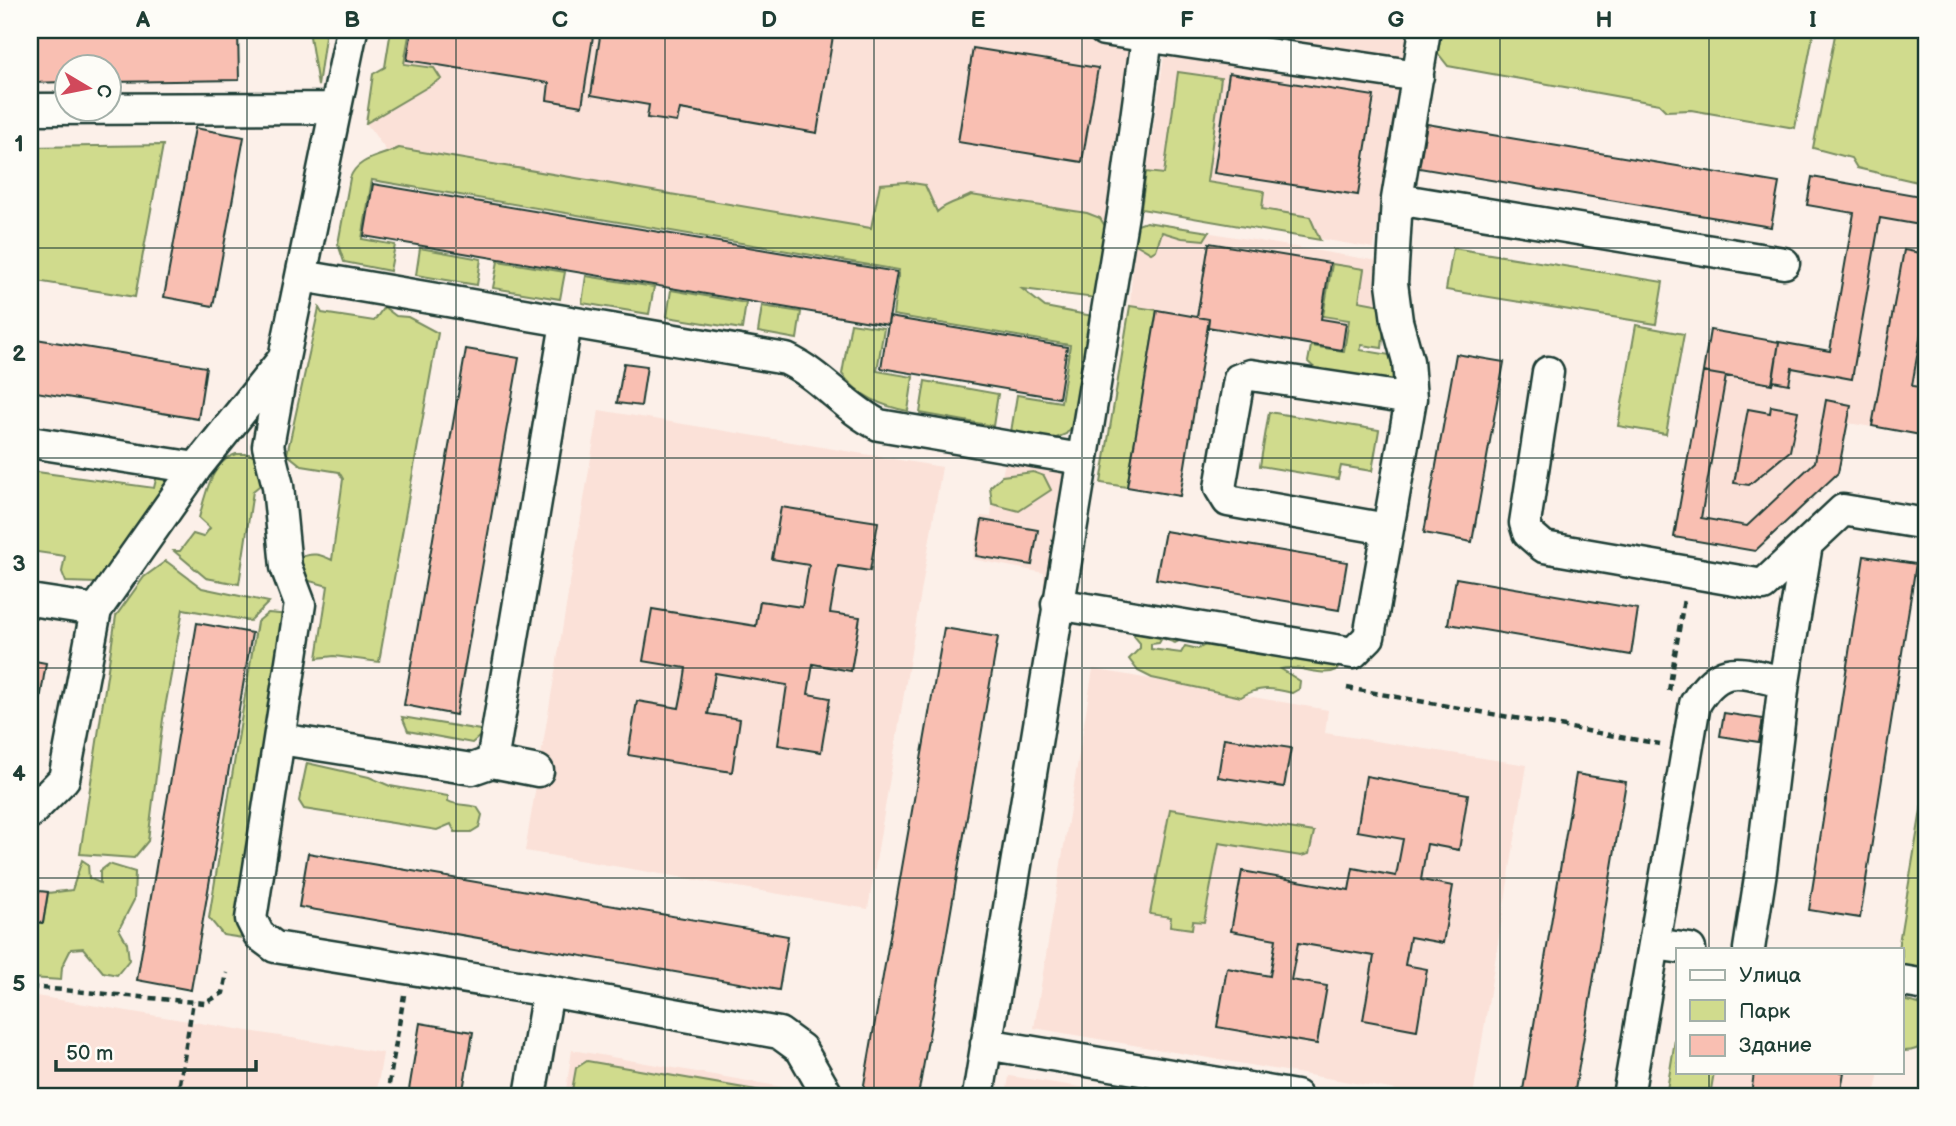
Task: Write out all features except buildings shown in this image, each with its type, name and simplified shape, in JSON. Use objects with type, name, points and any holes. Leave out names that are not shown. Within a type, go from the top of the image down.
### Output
[{"type":"street","points":[[352,30],[268,446],[278,486],[286,567],[300,604],[251,919],[259,936],[275,947],[548,991],[779,1033],[801,1048],[828,1096]]},
{"type":"street","points":[[1104,30],[1148,33],[1418,76]]},
{"type":"street","points":[[1057,604],[1353,653],[1369,638],[1411,399],[1408,361],[1397,321],[1392,282],[1396,199],[1425,30]]},
{"type":"street","points":[[978,1096],[1123,214],[1148,33]]},
{"type":"street","points":[[30,110],[336,108]]},
{"type":"street","points":[[1396,199],[1784,263]]},
{"type":"street","points":[[302,276],[786,359],[802,367],[861,416],[878,425],[1081,459]]},
{"type":"street","points":[[492,762],[566,323]]},
{"type":"street","points":[[30,813],[64,779],[96,610],[196,468],[284,358]]},
{"type":"street","points":[[1548,372],[1525,523],[1528,533],[1544,547],[1763,585],[1843,510],[1926,524]]},
{"type":"street","points":[[1387,529],[1228,501],[1220,488],[1238,379],[1251,375],[1411,399]]},
{"type":"street","points":[[222,436],[268,446]]},
{"type":"street","points":[[30,442],[196,468]]},
{"type":"street","points":[[1749,948],[1784,682],[1807,544]]},
{"type":"street","points":[[30,600],[96,610]]},
{"type":"street","points":[[1628,1096],[1695,704],[1706,687],[1719,676],[1736,672],[1784,682]]},
{"type":"street","points":[[280,739],[472,769],[492,762],[538,771]]},
{"type":"street","points":[[1654,944],[1683,948]]},
{"type":"street","points":[[1904,981],[1926,985]]},
{"type":"street","points":[[530,1096],[548,991]]},
{"type":"street","points":[[986,1044],[1193,1067],[1280,1095]]},
{"type":"path","points":[[1667,704],[1689,572]]},
{"type":"path","points":[[1347,688],[1660,744]]},
{"type":"path","points":[[387,1096],[408,970]]},
{"type":"path","points":[[30,987],[205,1003],[223,993],[227,973]]},
{"type":"path","points":[[178,1096],[193,1001]]},
{"type":"shaded area","points":[[391,30],[1137,30],[1105,226],[1100,218],[971,195],[955,204],[944,205],[937,212],[932,202],[880,184],[871,228],[400,148],[388,153],[366,123],[373,74],[385,67]]},
{"type":"shaded area","points":[[1168,30],[1408,30],[1374,248],[1141,209]]},
{"type":"shaded area","points":[[1812,177],[1926,197],[1926,436],[1848,423],[1838,473],[1755,551],[1674,537],[1710,330],[1830,351],[1854,214],[1807,205]]},
{"type":"shaded area","points":[[1146,222],[1384,262],[1386,306],[1382,348],[1362,345],[1361,350],[1308,362],[1311,344],[1208,327],[1209,319],[1130,306],[1135,226]]},
{"type":"shaded area","points":[[599,410],[942,467],[868,909],[525,851]]},
{"type":"shaded area","points":[[1007,453],[1071,467],[1044,611],[1044,573],[972,559],[981,516],[991,517],[990,487],[1002,476]]},
{"type":"shaded area","points":[[1093,669],[1328,710],[1325,733],[1527,765],[1473,1096],[1396,1096],[1396,1090],[1034,1028]]},
{"type":"shaded area","points":[[30,995],[383,1053],[376,1096],[30,1096]]},
{"type":"shaded area","points":[[572,1050],[794,1089],[799,1096],[565,1096]]},
{"type":"shaded area","points":[[1714,1074],[1879,1074],[1874,1096],[1710,1096]]},
{"type":"shaded area","points":[[1010,1076],[1138,1096],[1006,1096]]},
{"type":"green space","points":[[309,30],[326,30],[318,86]]},
{"type":"green space","points":[[391,30],[410,30],[404,64],[434,68],[441,79],[366,123],[373,74],[385,67]]},
{"type":"green space","points":[[1435,30],[1814,30],[1795,128],[1691,110],[1666,111],[1659,104],[1448,66],[1433,47]]},
{"type":"green space","points":[[1836,30],[1926,30],[1926,184],[1857,168],[1851,158],[1813,148]]},
{"type":"green space","points":[[1178,72],[1221,78],[1207,182],[1264,191],[1262,209],[1310,217],[1320,240],[1141,209],[1146,172],[1164,174]]},
{"type":"green space","points":[[163,145],[135,297],[30,280],[30,147]]},
{"type":"green space","points":[[399,148],[871,228],[880,184],[906,182],[925,185],[937,212],[971,195],[1087,213],[1100,218],[1105,226],[1095,298],[1022,289],[1045,307],[1098,317],[1078,420],[1066,434],[1054,439],[1011,432],[1017,395],[1061,402],[1070,345],[893,315],[899,270],[372,180],[362,239],[395,245],[390,271],[344,262],[338,244],[350,178],[364,162]]},
{"type":"green space","points":[[1146,222],[1209,232],[1204,240],[1182,238],[1162,232],[1156,250],[1151,253],[1134,243],[1135,226]]},
{"type":"green space","points":[[420,248],[481,259],[477,285],[416,275]]},
{"type":"green space","points":[[1453,248],[1663,282],[1656,324],[1446,290]]},
{"type":"green space","points":[[498,261],[565,272],[560,299],[493,288]]},
{"type":"green space","points":[[1332,264],[1364,269],[1359,301],[1386,306],[1382,348],[1362,345],[1360,350],[1396,356],[1398,384],[1319,372],[1308,362],[1311,346],[1344,351],[1349,320],[1323,316]]},
{"type":"green space","points":[[586,276],[654,287],[649,314],[582,303]]},
{"type":"green space","points":[[671,290],[746,303],[742,329],[667,317]]},
{"type":"green space","points":[[762,306],[801,312],[797,339],[758,332]]},
{"type":"green space","points":[[1130,306],[1157,310],[1127,487],[1101,483]]},
{"type":"green space","points":[[384,307],[396,316],[408,317],[438,333],[379,662],[334,656],[317,658],[328,586],[306,580],[298,558],[316,554],[332,560],[343,479],[339,472],[302,466],[287,454],[319,308],[322,313],[374,321]]},
{"type":"green space","points":[[851,323],[884,328],[877,371],[913,377],[908,411],[871,399],[842,374]]},
{"type":"green space","points":[[1636,325],[1684,334],[1666,434],[1618,426]]},
{"type":"green space","points":[[925,381],[998,394],[993,426],[920,413]]},
{"type":"green space","points":[[1269,412],[1379,430],[1372,471],[1341,466],[1338,479],[1260,466]]},
{"type":"green space","points":[[236,454],[249,454],[257,458],[264,482],[253,491],[239,584],[206,578],[174,551],[180,551],[193,534],[203,537],[210,528],[199,518],[210,481],[221,464]]},
{"type":"green space","points":[[30,471],[154,488],[157,475],[165,477],[167,487],[98,583],[66,582],[62,572],[65,556],[30,551]]},
{"type":"green space","points":[[1033,472],[1044,476],[1051,490],[1019,511],[992,504],[990,487],[1002,476]]},
{"type":"green space","points":[[166,561],[202,588],[269,602],[250,621],[183,609],[163,719],[148,841],[134,858],[80,854],[116,616],[144,577]]},
{"type":"green space","points":[[268,613],[290,615],[294,620],[243,938],[223,935],[209,918],[257,622]]},
{"type":"green space","points":[[1135,629],[1153,631],[1159,636],[1174,633],[1185,638],[1175,643],[1162,638],[1159,643],[1151,644],[1151,649],[1181,653],[1185,646],[1198,649],[1220,637],[1240,642],[1245,652],[1269,644],[1282,647],[1274,656],[1294,659],[1310,655],[1341,662],[1337,670],[1324,673],[1295,668],[1281,669],[1300,681],[1299,689],[1292,693],[1272,689],[1260,690],[1241,697],[1152,678],[1138,671],[1129,659],[1140,648],[1140,643],[1134,636]]},
{"type":"green space","points":[[402,717],[486,731],[472,743],[408,731]]},
{"type":"green space","points":[[307,763],[369,777],[390,786],[448,796],[451,803],[477,807],[482,815],[479,827],[471,832],[455,832],[451,824],[437,830],[304,809],[299,801]]},
{"type":"green space","points":[[1926,780],[1926,972],[1904,969],[1904,948],[1898,948]]},
{"type":"green space","points":[[1170,809],[1314,832],[1309,854],[1301,856],[1219,843],[1204,922],[1193,921],[1192,929],[1170,926],[1171,917],[1150,914]]},
{"type":"green space","points":[[82,860],[88,864],[89,878],[100,883],[100,871],[109,864],[135,872],[134,900],[119,929],[127,943],[129,960],[117,975],[103,972],[83,948],[71,949],[62,967],[61,980],[30,978],[30,921],[43,923],[48,893],[72,890]]},
{"type":"green space","points":[[1904,1000],[1919,1004],[1926,1013],[1924,1040],[1922,1045],[1911,1051],[1904,1051]]},
{"type":"green space","points":[[1676,1034],[1676,1074],[1714,1074],[1710,1096],[1666,1096]]},
{"type":"green space","points":[[587,1061],[767,1092],[769,1096],[571,1096],[576,1068]]}]
